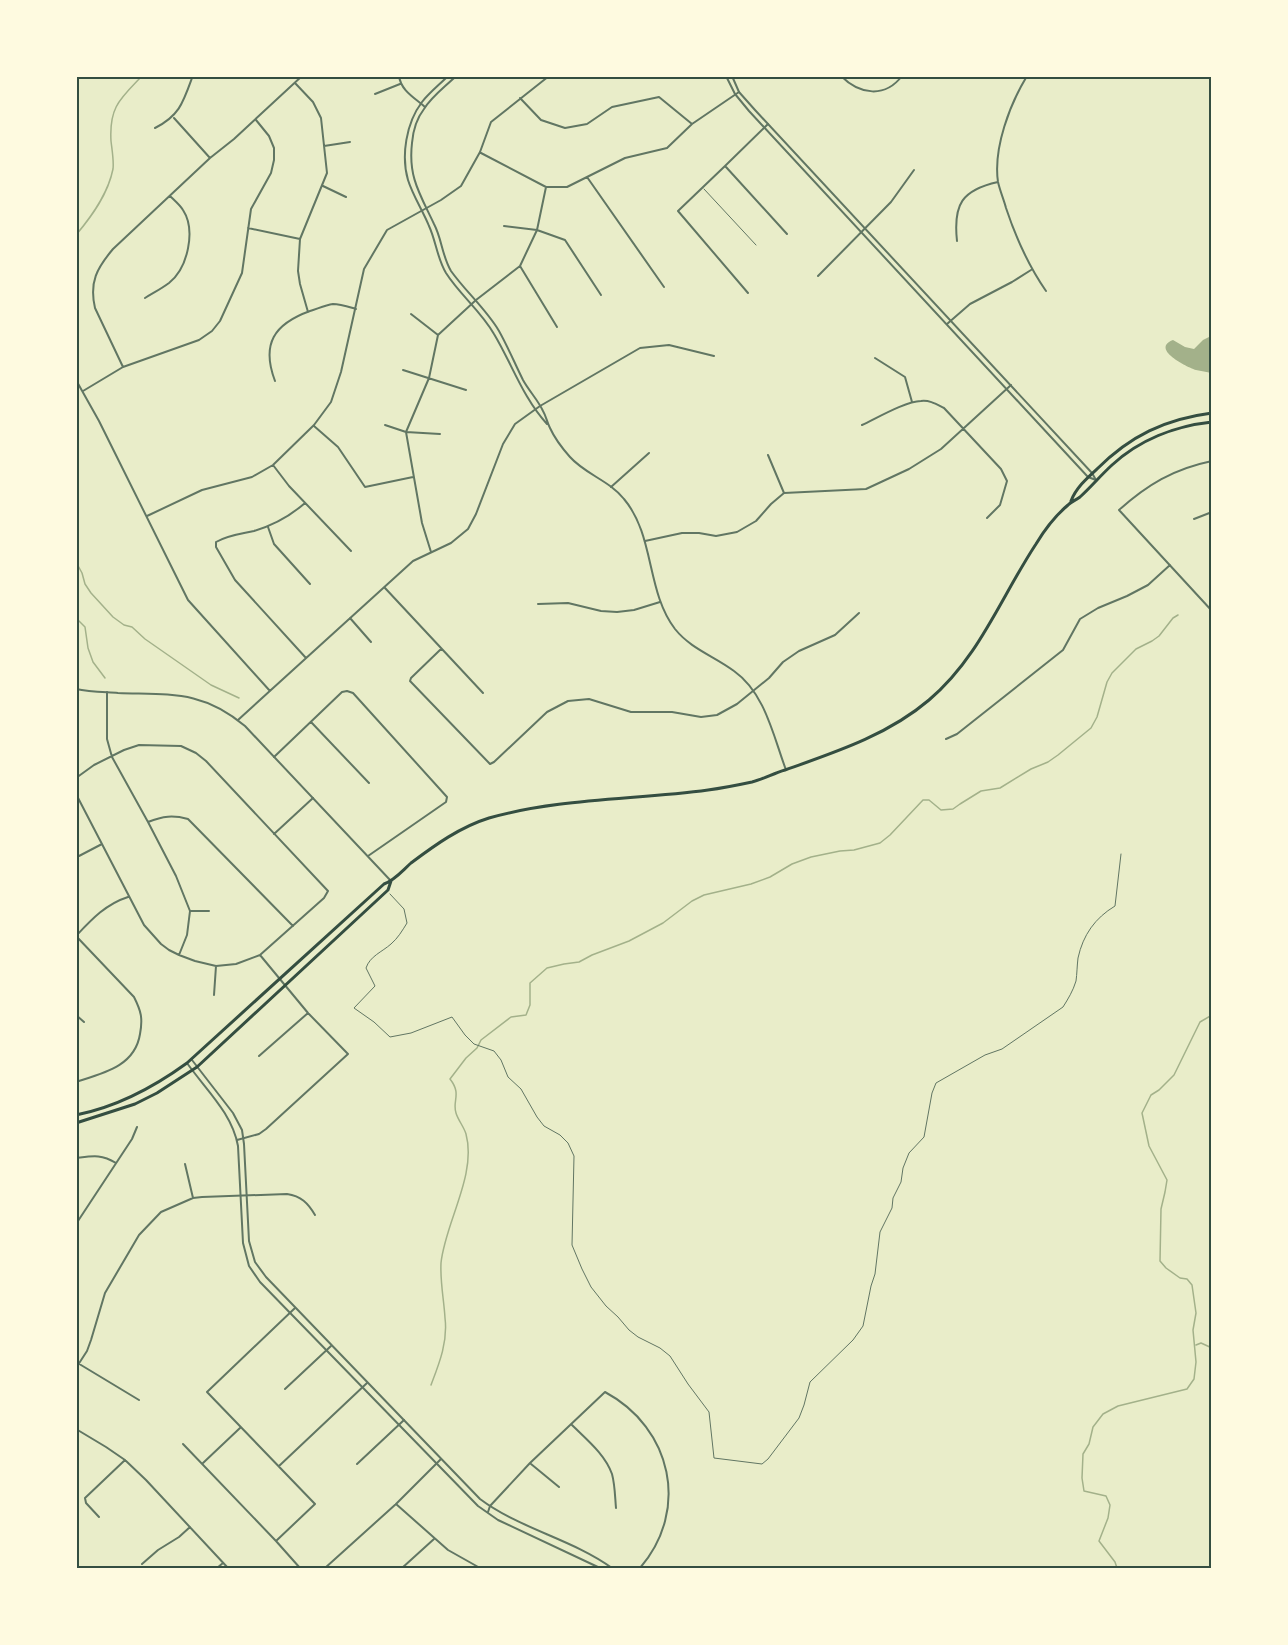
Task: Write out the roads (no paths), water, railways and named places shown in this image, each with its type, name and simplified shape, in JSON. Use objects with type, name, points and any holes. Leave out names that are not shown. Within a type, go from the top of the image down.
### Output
[{"type":"main road","points":[[1070,503],[1075,491],[1121,447],[1173,421],[1212,413]]},
{"type":"main road","points":[[76,1115],[107,1107],[132,1096],[158,1083],[189,1061],[384,884],[391,881],[438,843],[460,831],[487,819],[528,810],[709,790],[753,782],[834,753],[891,727],[930,700],[965,662],[1053,518],[1078,498],[1124,454],[1173,430],[1212,422]]},
{"type":"main road","points":[[76,1123],[135,1104],[157,1093],[197,1067],[388,890],[391,881]]},
{"type":"street","points":[[123,367],[95,308],[93,282],[102,262],[210,158],[256,120],[302,76]]},
{"type":"street","points":[[399,76],[400,84],[425,107]]},
{"type":"street","points":[[448,76],[421,104],[410,128],[405,159],[409,182],[433,235],[440,261],[494,333],[519,383],[538,414],[549,426]]},
{"type":"street","points":[[456,76],[425,107],[414,130],[410,160],[414,180],[438,233],[442,252],[451,270],[499,331],[524,382],[543,411],[560,444],[573,460],[624,499],[638,520],[660,602],[672,624],[687,641],[736,672],[754,690],[764,708],[786,770]]},
{"type":"street","points":[[147,516],[202,490],[252,477],[273,465],[314,425],[331,402],[341,372],[364,269],[387,230],[461,186],[480,152],[492,122],[549,76]]},
{"type":"street","points":[[726,76],[735,94],[764,127],[1088,477],[1096,480]]},
{"type":"street","points":[[732,76],[739,92],[1096,480]]},
{"type":"street","points":[[841,76],[859,90],[870,92],[888,88],[898,82],[902,76]]},
{"type":"street","points":[[1027,76],[1015,100],[1001,141],[998,182],[1024,256],[1046,291]]},
{"type":"street","points":[[155,128],[174,117],[192,78]]},
{"type":"street","points":[[295,83],[313,102],[321,118],[327,173],[300,239],[298,271],[308,312]]},
{"type":"street","points":[[375,94],[400,84]]},
{"type":"street","points":[[480,152],[546,187],[567,187],[625,158],[667,148],[692,124],[739,92]]},
{"type":"street","points":[[520,99],[541,120],[565,128],[587,124],[612,107],[659,97],[692,124]]},
{"type":"street","points":[[174,117],[210,158]]},
{"type":"street","points":[[83,391],[123,367],[200,340],[213,331],[220,321],[242,273],[251,209],[272,173],[274,148],[269,136],[256,120]]},
{"type":"street","points":[[748,293],[678,211],[768,124]]},
{"type":"street","points":[[324,146],[350,142]]},
{"type":"street","points":[[725,166],[787,234]]},
{"type":"street","points":[[818,276],[891,202],[914,170]]},
{"type":"street","points":[[587,177],[664,287]]},
{"type":"street","points":[[957,241],[956,218],[962,201],[977,188],[998,182]]},
{"type":"street","points":[[323,186],[346,197]]},
{"type":"street","points":[[431,552],[422,523],[406,432],[429,378],[438,335],[476,300],[520,266],[537,230],[546,187]]},
{"type":"street","points":[[145,298],[177,275],[190,239],[189,225],[183,210],[170,196]]},
{"type":"street","points":[[504,226],[537,230],[565,240],[601,295]]},
{"type":"street","points":[[248,228],[300,239]]},
{"type":"street","points":[[520,266],[557,327]]},
{"type":"street","points":[[947,324],[970,304],[1031,270]]},
{"type":"street","points":[[275,381],[269,366],[268,354],[270,344],[284,324],[294,317],[335,304],[356,309]]},
{"type":"street","points":[[411,314],[438,335]]},
{"type":"street","points":[[238,720],[413,561],[451,543],[468,529],[503,444],[515,424],[535,409],[640,348],[669,345],[714,356]]},
{"type":"street","points":[[875,358],[905,377],[912,402]]},
{"type":"street","points":[[403,370],[466,390]]},
{"type":"street","points":[[76,380],[188,600],[270,691]]},
{"type":"street","points":[[645,541],[682,533],[716,536],[732,534],[756,521],[784,493],[866,489],[909,469],[941,449],[1011,386]]},
{"type":"street","points":[[862,425],[912,402],[934,402],[944,408],[1000,469],[1007,481],[1000,505],[987,518]]},
{"type":"street","points":[[314,425],[338,447],[365,487],[413,477]]},
{"type":"street","points":[[386,425],[406,432],[440,434]]},
{"type":"street","points":[[611,487],[649,453]]},
{"type":"street","points":[[768,455],[784,493]]},
{"type":"street","points":[[1212,462],[1200,464],[1155,482],[1119,510],[1212,611]]},
{"type":"street","points":[[273,465],[305,503],[351,551]]},
{"type":"street","points":[[305,503],[289,517],[268,526],[226,536],[216,542],[216,548],[235,580],[306,658]]},
{"type":"street","points":[[1194,519],[1212,512]]},
{"type":"street","points":[[268,526],[274,544],[310,584]]},
{"type":"street","points":[[946,738],[957,734],[1063,650],[1080,619],[1148,585],[1170,565]]},
{"type":"street","points":[[384,587],[483,693]]},
{"type":"street","points":[[538,604],[568,603],[600,611],[616,612],[634,610],[660,602]]},
{"type":"street","points":[[441,649],[410,680],[490,764],[547,712],[568,701],[591,699],[631,712],[672,712],[705,717],[726,711],[769,678],[783,662],[799,651],[835,635],[859,613]]},
{"type":"street","points":[[350,618],[371,642]]},
{"type":"street","points":[[76,689],[191,697],[225,711],[238,720],[391,881]]},
{"type":"street","points":[[106,692],[107,739],[112,757],[176,876],[190,911],[187,935],[179,955]]},
{"type":"street","points":[[274,757],[342,692],[353,693],[447,797],[446,802],[367,856]]},
{"type":"street","points":[[311,722],[369,783]]},
{"type":"street","points":[[76,778],[94,765],[139,745],[181,746],[206,761],[328,891],[324,898],[260,955],[236,964],[216,966],[179,955],[169,950],[144,925],[76,794]]},
{"type":"street","points":[[274,834],[313,798]]},
{"type":"street","points":[[148,822],[164,816],[176,815],[195,824],[293,926]]},
{"type":"street","points":[[79,856],[102,844]]},
{"type":"street","points":[[76,1082],[110,1070],[128,1059],[136,1050],[138,1043],[142,1020],[134,997],[76,936],[100,911],[128,897]]},
{"type":"street","points":[[190,911],[209,911]]},
{"type":"street","points":[[237,1140],[259,1134],[266,1129],[348,1053],[308,1013],[260,955]]},
{"type":"street","points":[[214,995],[216,966]]},
{"type":"street","points":[[259,1056],[308,1013]]},
{"type":"street","points":[[76,1015],[84,1022]]},
{"type":"street","points":[[189,1061],[197,1067],[233,1113],[242,1130],[249,1241],[255,1262],[266,1277],[474,1493],[490,1506],[513,1519],[592,1556],[612,1569]]},
{"type":"street","points":[[189,1061],[192,1070],[228,1117],[236,1133],[243,1243],[249,1266],[261,1282],[471,1500],[498,1520],[600,1569]]},
{"type":"street","points":[[76,1224],[132,1139],[137,1127]]},
{"type":"street","points":[[76,1158],[96,1155],[116,1162]]},
{"type":"street","points":[[185,1164],[193,1198]]},
{"type":"street","points":[[76,1368],[91,1340],[105,1293],[139,1235],[161,1212],[193,1198],[247,1194],[295,1195],[304,1200],[315,1215]]},
{"type":"street","points":[[276,1541],[315,1504],[207,1392],[295,1308]]},
{"type":"street","points":[[285,1389],[331,1346]]},
{"type":"street","points":[[78,1362],[139,1400]]},
{"type":"street","points":[[279,1466],[367,1383]]},
{"type":"street","points":[[488,1512],[490,1506],[530,1463],[605,1392],[634,1412],[651,1432],[661,1453],[667,1475],[669,1496],[663,1530],[648,1559],[640,1569]]},
{"type":"street","points":[[357,1464],[404,1420]]},
{"type":"street","points":[[572,1425],[606,1462],[614,1483],[616,1508]]},
{"type":"street","points":[[202,1463],[241,1427]]},
{"type":"street","points":[[76,1429],[125,1460],[228,1569]]},
{"type":"street","points":[[183,1444],[300,1569]]},
{"type":"street","points":[[325,1569],[441,1459]]},
{"type":"street","points":[[99,1517],[86,1503],[85,1498],[125,1460]]},
{"type":"street","points":[[530,1463],[560,1486]]},
{"type":"street","points":[[396,1504],[454,1555],[479,1568]]},
{"type":"street","points":[[142,1564],[190,1527]]},
{"type":"street","points":[[402,1569],[434,1539]]},
{"type":"street","points":[[217,1569],[223,1563]]},
{"type":"lane","points":[[703,187],[756,245]]},
{"type":"lane","points":[[390,894],[404,909],[407,923],[391,944],[369,961],[366,968],[375,986],[354,1008],[390,1037],[411,1033],[452,1017],[474,1044],[494,1051],[501,1059],[508,1077],[521,1089],[544,1126],[560,1135],[570,1146],[574,1156],[572,1245],[591,1287],[629,1330],[670,1356],[709,1412],[714,1458],[762,1464],[799,1418],[810,1382],[853,1340],[863,1326],[875,1274],[880,1232],[892,1208],[893,1198],[901,1182],[909,1153],[924,1137],[936,1083],[985,1055],[1002,1049],[1063,1007],[1076,981],[1078,960],[1085,938],[1101,915],[1115,906],[1121,854]]},
{"type":"waterway","points":[[76,235],[99,204],[111,178],[113,166],[111,129],[114,112],[122,98],[142,76]]},
{"type":"waterway","points":[[76,562],[91,593],[113,617],[124,625],[132,627],[145,639],[211,685],[239,698]]},
{"type":"waterway","points":[[76,615],[85,627],[93,662],[105,678]]},
{"type":"waterway","points":[[431,1385],[442,1353],[446,1327],[441,1263],[464,1182],[468,1150],[466,1134],[455,1109],[454,1084],[450,1079],[477,1048],[481,1040],[511,1017],[526,1015],[530,1005],[530,983],[547,968],[579,962],[629,941],[663,923],[692,901],[704,895],[751,884],[811,857],[880,843],[923,800],[929,800],[941,810],[953,809],[981,791],[1000,788],[1031,769],[1048,762],[1091,728],[1112,673],[1136,649],[1159,636],[1178,615]]},
{"type":"waterway","points":[[1117,1568],[1099,1541],[1108,1518],[1110,1505],[1106,1496],[1084,1491],[1083,1454],[1089,1444],[1093,1427],[1103,1414],[1118,1406],[1187,1389],[1194,1379],[1196,1362],[1193,1330],[1196,1313],[1192,1285],[1187,1279],[1180,1278],[1166,1268],[1160,1261],[1161,1209],[1167,1180],[1149,1146],[1142,1113],[1151,1095],[1174,1075],[1200,1022],[1212,1015]]},
{"type":"waterway","points":[[1196,1345],[1201,1343],[1212,1348]]}]
